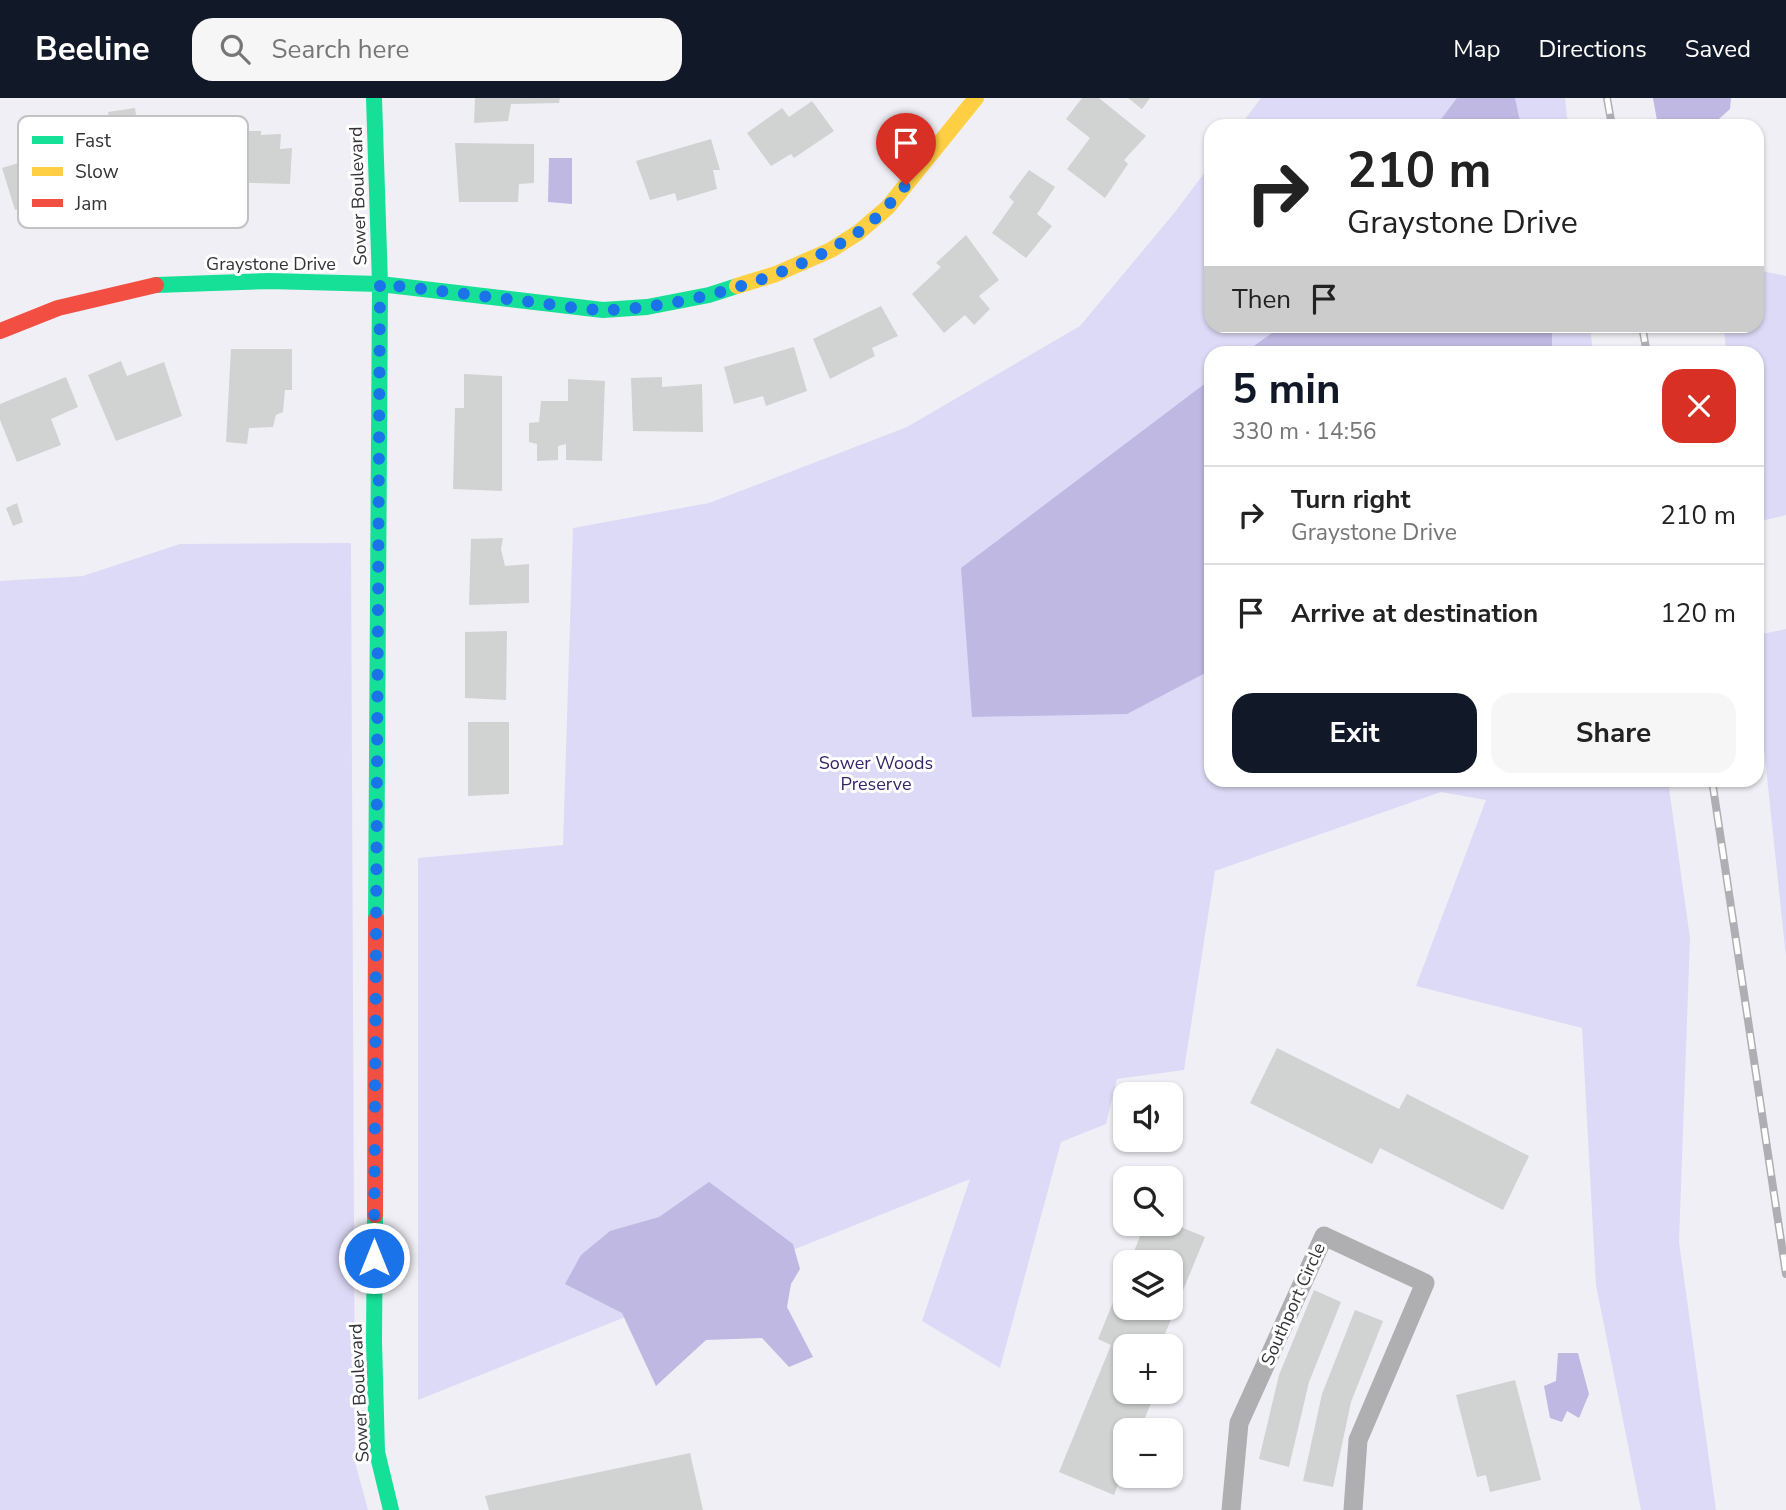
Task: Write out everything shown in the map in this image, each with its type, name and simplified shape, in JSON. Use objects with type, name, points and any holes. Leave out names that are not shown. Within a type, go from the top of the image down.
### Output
[{"type":"street","name":"Sower Boulevard","points":[[374,98],[380,284],[374,1341],[377,1452],[391,1510]]},
{"type":"street","name":"Graystone Drive","points":[[0,331],[58,308],[158,285],[269,281],[380,284],[603,310],[647,307],[721,292],[776,274],[831,250],[859,232],[888,207],[976,98]]},
{"type":"lane","name":"Southport Circle","points":[[1231,1510],[1239,1423],[1324,1236],[1425,1283],[1358,1440],[1353,1510]]},
{"type":"green space","points":[[1261,98],[1565,98],[1567,119],[1245,119]]},
{"type":"green space","name":"Sower Woods Preserve","points":[[1204,173],[1204,333],[1591,333],[1592,346],[1204,346],[1204,787],[1669,787],[1690,938],[1679,1242],[1716,1510],[1641,1510],[1596,1285],[1582,1028],[1416,986],[1486,800],[1441,792],[1215,871],[1184,1070],[1117,1079],[1113,1082],[1113,1095],[1106,1124],[1061,1142],[1000,1368],[922,1321],[970,1179],[418,1400],[418,858],[563,845],[573,528],[709,503],[907,427],[1080,326]]},
{"type":"green space","points":[[1764,271],[1786,276],[1786,515],[1764,520],[1764,346],[1725,346],[1725,333],[1764,333]]},
{"type":"green space","points":[[351,543],[355,1462],[368,1510],[0,1510],[0,581],[83,576],[180,544]]},
{"type":"green space","points":[[1786,629],[1786,957],[1764,748],[1764,634]]},
{"type":"shaded area","points":[[1457,98],[1515,98],[1520,119],[1441,119]]},
{"type":"shaded area","points":[[1653,98],[1731,98],[1730,109],[1719,119],[1657,119]]},
{"type":"shaded area","points":[[549,158],[572,158],[572,204],[548,202]]},
{"type":"shaded area","points":[[1272,333],[1552,333],[1552,346],[1254,346]]},
{"type":"shaded area","points":[[1204,384],[1204,674],[1127,714],[972,717],[961,568]]},
{"type":"shaded area","points":[[709,1182],[793,1244],[800,1269],[791,1284],[787,1307],[813,1357],[789,1367],[762,1338],[706,1340],[656,1386],[622,1313],[565,1284],[581,1255],[610,1231],[659,1217]]},
{"type":"shaded area","points":[[1558,1353],[1578,1353],[1589,1394],[1579,1418],[1567,1411],[1562,1422],[1550,1418],[1544,1386],[1556,1381]]},
{"type":"building","points":[[475,98],[560,98],[559,103],[511,104],[508,121],[474,123]]},
{"type":"building","points":[[1082,98],[1099,98],[1146,136],[1124,160],[1128,164],[1105,198],[1067,169],[1090,138],[1066,119]]},
{"type":"building","points":[[1128,98],[1150,98],[1142,109]]},
{"type":"building","points":[[812,101],[834,131],[794,158],[791,154],[771,166],[747,133],[782,108],[789,117]]},
{"type":"building","points":[[135,108],[136,116],[109,116],[108,112]]},
{"type":"building","points":[[248,131],[261,131],[261,135],[281,134],[280,149],[292,148],[290,184],[248,183]]},
{"type":"building","points":[[711,139],[720,170],[713,170],[717,189],[677,201],[675,193],[650,200],[636,161]]},
{"type":"building","points":[[455,143],[534,144],[534,183],[519,184],[518,202],[459,202]]},
{"type":"building","points":[[18,163],[18,209],[15,210],[2,168]]},
{"type":"building","points":[[1029,170],[1055,187],[1037,214],[1052,226],[1026,258],[992,233],[1014,202],[1009,197]]},
{"type":"building","points":[[966,235],[999,280],[979,296],[990,309],[974,325],[965,315],[944,333],[912,294],[941,267],[936,263]]},
{"type":"building","points":[[881,306],[898,336],[872,348],[875,356],[830,379],[813,339]]},
{"type":"building","points":[[794,347],[807,391],[766,406],[763,396],[734,404],[724,367]]},
{"type":"building","points":[[231,349],[292,349],[292,390],[285,390],[283,412],[276,415],[273,427],[249,428],[247,444],[226,442]]},
{"type":"building","points":[[121,361],[127,376],[164,362],[182,416],[116,441],[88,375]]},
{"type":"building","points":[[464,374],[502,376],[502,491],[453,489],[455,408],[464,408]]},
{"type":"building","points":[[66,377],[78,407],[51,419],[61,445],[17,462],[0,420],[0,404]]},
{"type":"building","points":[[662,377],[662,387],[702,384],[703,432],[633,431],[631,378]]},
{"type":"building","points":[[568,379],[605,381],[602,461],[566,460],[566,444],[558,446],[558,460],[537,461],[537,444],[529,442],[529,423],[539,422],[541,401],[568,401]]},
{"type":"building","points":[[17,503],[23,522],[13,526],[6,508]]},
{"type":"building","points":[[503,538],[501,549],[505,566],[529,564],[529,603],[469,605],[471,539]]},
{"type":"building","points":[[507,631],[506,700],[465,698],[465,632]]},
{"type":"building","points":[[468,722],[509,722],[509,794],[468,796]]},
{"type":"building","points":[[1277,1048],[1399,1109],[1407,1094],[1529,1156],[1503,1210],[1380,1148],[1372,1164],[1250,1103]]},
{"type":"building","points":[[1183,1228],[1205,1237],[1183,1290],[1183,1250],[1135,1250],[1140,1236],[1183,1236]]},
{"type":"building","points":[[1314,1290],[1341,1302],[1309,1382],[1289,1467],[1259,1459],[1279,1375]]},
{"type":"building","points":[[1113,1302],[1113,1320],[1171,1320],[1165,1334],[1113,1334],[1113,1404],[1151,1404],[1145,1418],[1113,1418],[1113,1488],[1117,1488],[1114,1495],[1059,1472],[1111,1345],[1098,1339]]},
{"type":"building","points":[[1355,1310],[1383,1321],[1351,1402],[1333,1487],[1303,1481],[1322,1394]]},
{"type":"building","points":[[1515,1380],[1541,1480],[1490,1492],[1486,1475],[1477,1477],[1456,1395]]},
{"type":"building","points":[[690,1453],[703,1510],[489,1510],[485,1496]]},
{"type":"railway","points":[[1607,98],[1611,119]]},
{"type":"railway","points":[[1643,333],[1646,346]]},
{"type":"railway","points":[[1713,787],[1786,1274]]},
{"type":"traffic: fast","points":[[374,98],[380,284],[376,919]]},
{"type":"traffic: fast","points":[[156,285],[269,281],[380,284],[603,310],[647,307],[709,295],[737,286]]},
{"type":"traffic: fast","points":[[375,1215],[377,1452],[391,1510]]},
{"type":"traffic: slow","points":[[737,286],[776,274],[831,250],[859,232],[888,207],[976,98]]},
{"type":"traffic: jam","points":[[0,331],[58,308],[156,285]]},
{"type":"traffic: jam","points":[[375,1215],[376,919]]},
{"type":"route","points":[[374,1258],[380,284],[603,310],[647,307],[709,295],[776,274],[831,250],[859,232],[888,207],[906,185]]}]
